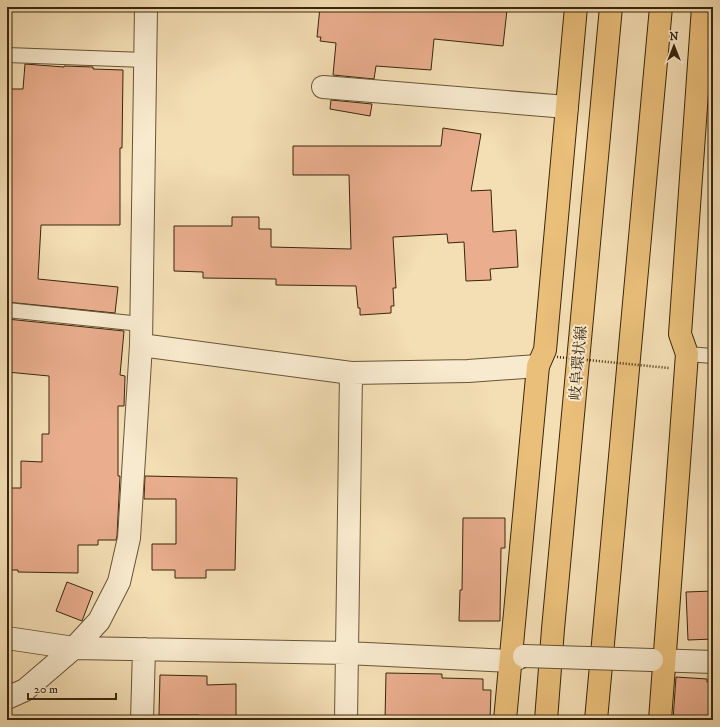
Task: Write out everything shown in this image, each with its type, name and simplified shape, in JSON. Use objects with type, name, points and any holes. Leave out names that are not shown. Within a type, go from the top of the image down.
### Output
[{"type":"main road","points":[[505,720],[518,659],[547,362],[546,350],[576,7]]},
{"type":"main road","name":"岐阜環状線","points":[[546,720],[553,629],[611,7]]},
{"type":"main road","points":[[596,720],[661,7]]},
{"type":"main road","points":[[660,720],[659,660],[688,354],[680,334],[703,7]]},
{"type":"street","points":[[7,698],[25,690],[74,648],[99,622],[119,582],[129,538],[140,334],[146,7]]},
{"type":"street","points":[[323,86],[567,107]]},
{"type":"street","points":[[140,334],[351,373],[468,371],[547,362]]},
{"type":"street","points":[[346,720],[351,373]]},
{"type":"street","points":[[7,638],[74,648],[347,653],[518,659],[713,662]]},
{"type":"street","points":[[142,720],[144,649]]},
{"type":"lane","points":[[7,55],[145,60]]},
{"type":"lane","points":[[7,310],[140,334]]},
{"type":"lane","points":[[688,354],[713,356]]},
{"type":"path","points":[[547,362],[669,368]]},
{"type":"building","points":[[320,7],[481,7],[507,10],[503,46],[434,39],[431,70],[376,66],[374,79],[333,75],[336,43],[320,41],[321,37],[317,37]]},
{"type":"building","points":[[25,64],[123,70],[122,148],[120,148],[120,225],[41,225],[38,279],[118,287],[115,313],[7,302],[7,89],[23,89]]},
{"type":"building","points":[[331,100],[372,104],[370,116],[330,109]]},
{"type":"building","points":[[443,128],[481,134],[471,191],[491,190],[493,232],[516,230],[518,267],[490,269],[491,280],[466,281],[464,242],[448,243],[447,234],[393,237],[396,288],[393,288],[394,306],[391,306],[391,313],[360,315],[356,286],[276,285],[276,279],[203,278],[203,272],[174,271],[174,226],[232,226],[232,217],[259,217],[259,229],[271,229],[271,247],[351,249],[349,175],[293,175],[293,146],[441,146]]},
{"type":"building","points":[[7,319],[124,331],[120,375],[125,376],[124,406],[118,406],[118,476],[120,476],[117,536],[116,540],[98,540],[98,545],[78,545],[78,573],[18,572],[18,570],[7,570],[7,488],[21,488],[21,461],[42,462],[42,434],[49,434],[49,376],[7,372]]},
{"type":"building","points":[[145,476],[237,478],[235,570],[206,570],[206,578],[175,578],[175,570],[152,570],[152,544],[176,544],[176,499],[144,499]]},
{"type":"building","points":[[463,518],[505,518],[505,548],[501,548],[500,621],[459,621],[460,590],[462,590]]},
{"type":"building","points":[[67,582],[93,592],[82,621],[56,611]]},
{"type":"building","points":[[713,591],[713,639],[688,640],[686,592]]},
{"type":"building","points":[[386,673],[442,674],[442,678],[483,679],[483,690],[491,690],[490,720],[385,720]]},
{"type":"building","points":[[160,675],[207,676],[207,685],[236,684],[236,720],[199,720],[199,715],[159,715]]},
{"type":"building","points":[[676,677],[707,679],[707,682],[713,682],[713,720],[673,720]]}]
